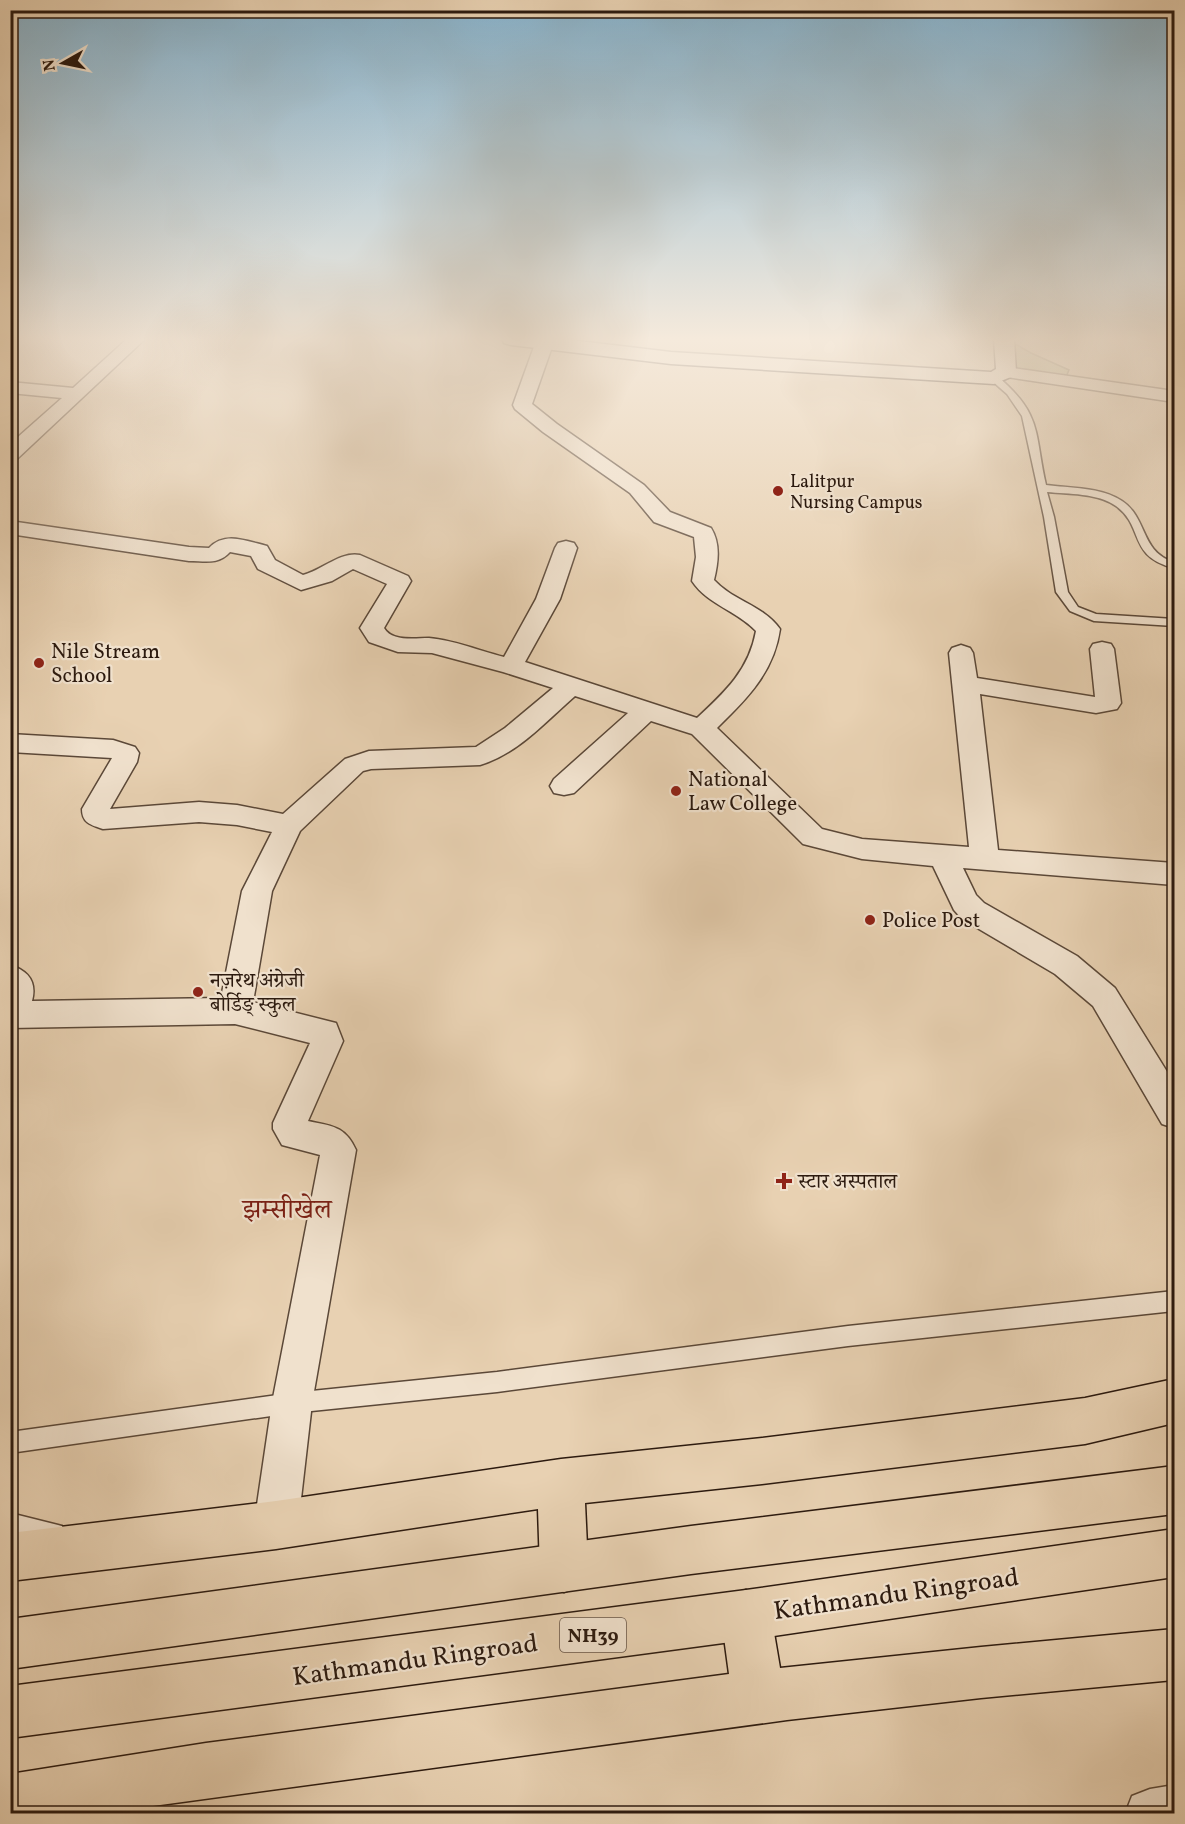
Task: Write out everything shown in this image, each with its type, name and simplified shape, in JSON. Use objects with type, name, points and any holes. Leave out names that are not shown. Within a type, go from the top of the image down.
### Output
[{"type":"main road","points":[[10,1557],[276,1524],[561,1482],[1085,1421],[1174,1401]]},
{"type":"main road","points":[[561,1482],[564,1568]]},
{"type":"main road","points":[[10,1644],[564,1568],[1174,1490]]},
{"type":"main road","name":"Kathmandu Ringroad","points":[[10,1712],[746,1615],[1174,1552]]},
{"type":"main road","points":[[746,1615],[758,1696]]},
{"type":"main road","points":[[10,1801],[104,1785],[758,1696],[1174,1654]]},
{"type":"street","points":[[10,455],[44,424]]},
{"type":"street","points":[[545,424],[637,489],[662,518],[703,533],[707,560],[703,581],[710,591],[722,600],[753,615],[768,630],[767,646],[750,682],[701,728]]},
{"type":"street","points":[[10,527],[205,555],[215,555],[225,544],[230,543],[259,551],[266,564],[301,583],[324,576],[347,561],[357,560],[400,581],[372,628],[377,637],[398,645],[432,646],[511,666],[701,728],[813,837],[862,849],[1174,874]]},
{"type":"street","points":[[511,666],[548,599],[566,548]]},
{"type":"street","points":[[966,684],[1096,705],[1108,703],[1102,649]]},
{"type":"street","points":[[961,653],[985,859]]},
{"type":"street","points":[[235,1011],[257,891],[289,825],[354,765],[369,760],[480,756],[519,729],[572,685]]},
{"type":"street","points":[[564,786],[648,709]]},
{"type":"street","points":[[10,743],[113,749],[126,753],[124,762],[96,809],[96,816],[103,819],[199,812],[237,815],[289,825]]},
{"type":"street","points":[[943,856],[965,902],[973,911],[1066,965],[1104,997],[1174,1113]]},
{"type":"street","points":[[10,977],[17,982],[17,997],[11,1016],[235,1011],[324,1033],[327,1041],[290,1123],[290,1130],[294,1134],[330,1141],[338,1150],[292,1403],[276,1524]]},
{"type":"street","points":[[1150,1814],[1174,1810]]},
{"type":"lane","points":[[1031,424],[1035,439],[1036,470],[1049,517],[1062,592],[1074,609],[1094,617],[1174,623]]},
{"type":"lane","points":[[1041,488],[1081,493],[1116,501],[1129,513],[1149,554],[1156,560],[1174,566]]},
{"type":"lane","points":[[10,1443],[292,1403],[497,1382],[848,1336],[1174,1301]]},
{"type":"lane","points":[[10,1524],[102,1546]]},
{"type":"place","name":"Lalitpur Nursing Campus","points":[[778,491]]},
{"type":"place","name":"Nile Stream School","points":[[39,663]]},
{"type":"place","name":"National Law College","points":[[676,791]]},
{"type":"place","name":"Police Post","points":[[870,920]]},
{"type":"place","name":"नज़रेथ अंग्रेजी बोर्डिङ् स्कुल","points":[[198,992]]},
{"type":"place","name":"स्टार अस्पताल","points":[[784,1181]]},
{"type":"district","name":"झम्सीखेल","points":[[287,1209]]}]
